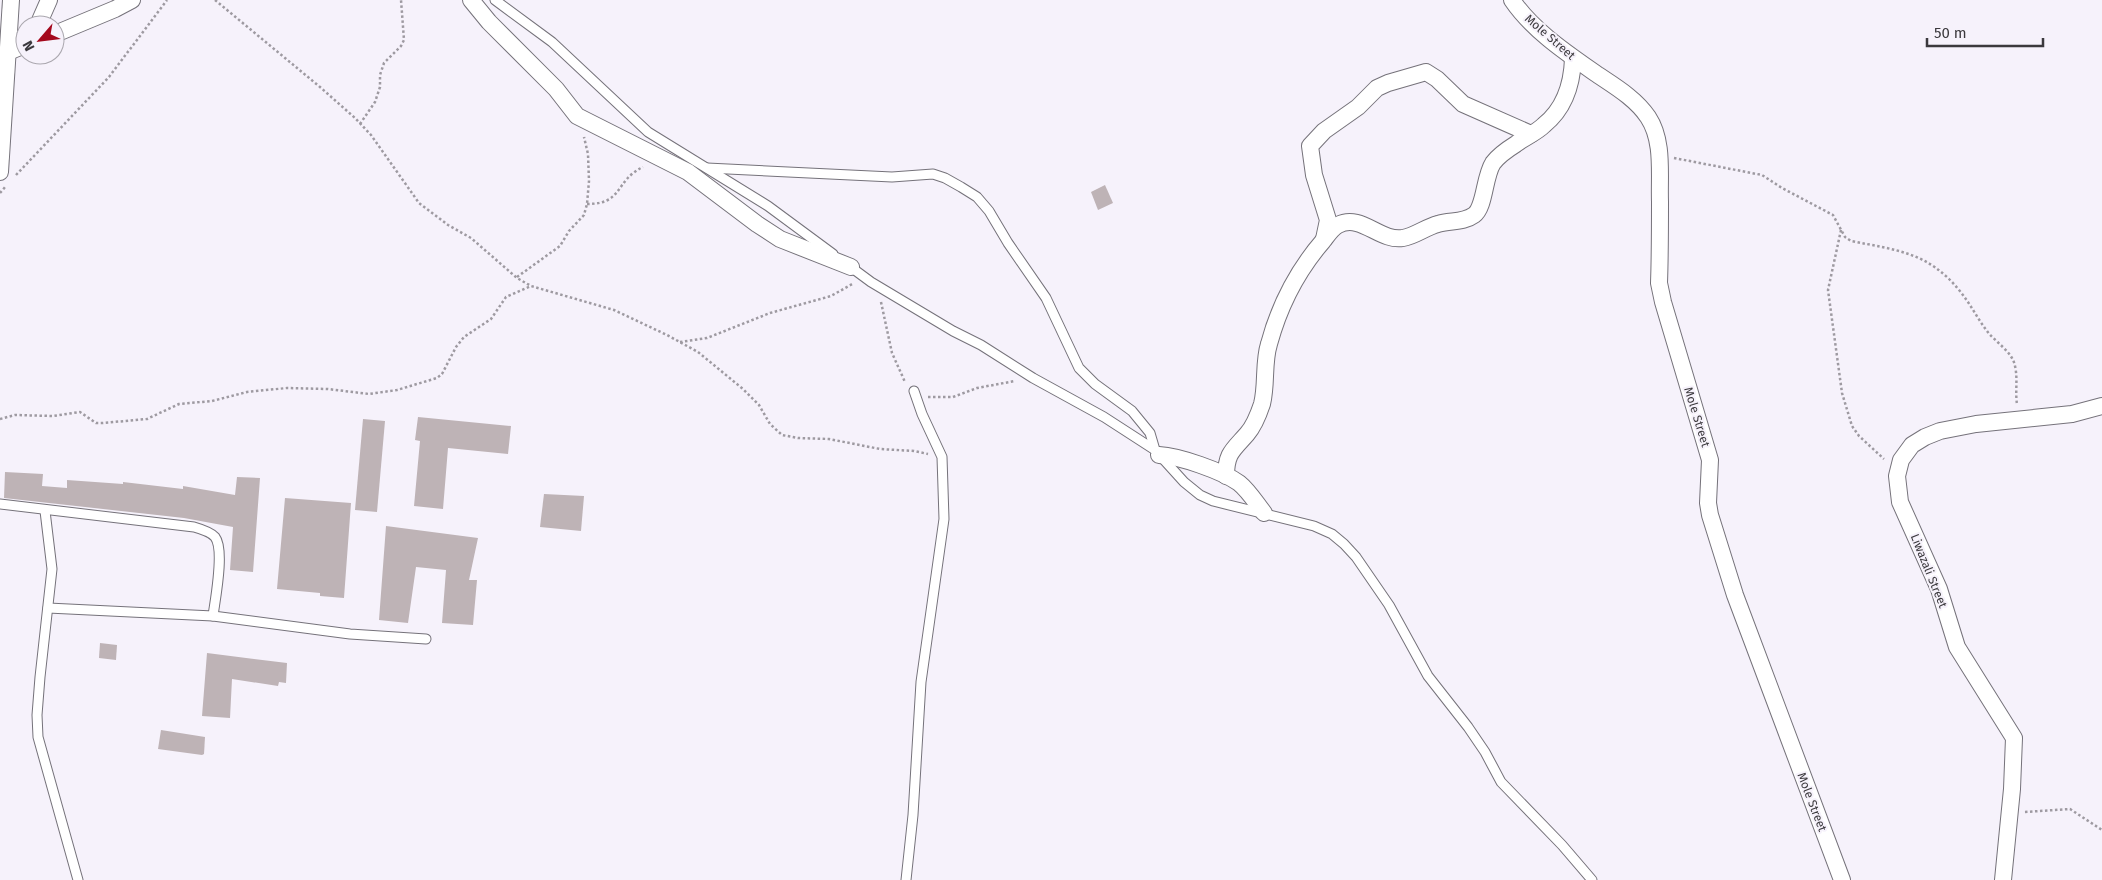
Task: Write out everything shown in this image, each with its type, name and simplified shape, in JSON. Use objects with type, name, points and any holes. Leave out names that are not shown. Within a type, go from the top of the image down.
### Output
[{"type":"street","points":[[0,172],[11,0]]},
{"type":"street","points":[[42,15],[49,0]]},
{"type":"street","points":[[65,30],[132,0]]},
{"type":"street","points":[[470,0],[489,22],[556,89],[578,116],[693,174],[757,224],[780,239],[857,272]]},
{"type":"street","name":"Mole Street","points":[[1512,0],[1530,21],[1573,58],[1605,79],[1640,107],[1649,118],[1656,134],[1660,155],[1659,283],[1710,460],[1708,503],[1710,515],[1738,604],[1842,880]]},
{"type":"street","points":[[8,52],[15,49]]},
{"type":"street","points":[[1226,476],[1227,458],[1232,449],[1252,428],[1262,403],[1268,345],[1289,293],[1310,257],[1324,239],[1337,226],[1347,223],[1359,223],[1376,232],[1405,238],[1436,224],[1469,218],[1479,210],[1486,178],[1496,160],[1549,121],[1566,98],[1573,75],[1573,58]]},
{"type":"street","points":[[1324,239],[1328,220],[1314,174],[1311,144],[1324,131],[1358,107],[1377,88],[1426,72],[1437,79],[1463,104],[1531,134]]},
{"type":"street","name":"Liwazali Street","points":[[2003,880],[2014,738],[1957,647],[1939,589],[1900,502],[1897,489],[1898,472],[1901,460],[1912,445],[1924,437],[1940,431],[1976,424],[2072,414],[2102,406]]},
{"type":"street","points":[[1157,453],[1174,457],[1226,476],[1243,488],[1264,512]]},
{"type":"lane","points":[[495,0],[552,42],[648,132],[768,206],[878,286],[953,331],[982,345],[1033,378],[1104,417],[1157,453],[1184,482],[1200,495],[1213,500],[1302,522],[1332,534],[1356,557],[1389,605],[1428,676],[1472,733],[1501,782],[1562,845],[1592,880]]},
{"type":"lane","points":[[704,168],[892,177],[933,174],[945,178],[977,197],[990,210],[1008,243],[1046,298],[1079,368],[1095,384],[1132,411],[1150,434],[1157,453]]},
{"type":"lane","points":[[906,880],[913,815],[921,682],[944,519],[942,457],[922,414],[914,391]]},
{"type":"lane","points":[[0,504],[45,511],[194,526],[211,534],[216,538],[220,549],[213,616]]},
{"type":"lane","points":[[45,511],[52,570],[37,715],[38,737],[78,880]]},
{"type":"lane","points":[[48,608],[213,616],[350,634],[426,639]]},
{"type":"path","points":[[0,193],[109,77],[167,0]]},
{"type":"path","points":[[215,0],[320,87],[360,124],[371,135],[419,203],[448,225],[471,238],[517,278],[531,286],[614,310],[698,352],[743,389],[759,405],[770,424],[782,435],[798,438],[829,439],[880,449],[914,451],[942,457]]},
{"type":"path","points":[[360,124],[375,102],[384,63],[401,46],[404,40],[401,0]]},
{"type":"path","points":[[517,278],[560,246],[569,231],[584,215],[589,181],[588,154],[578,116]]},
{"type":"path","points":[[1660,155],[1762,175],[1782,188],[1833,215],[1845,237],[1851,241],[1904,252],[1921,258],[1948,278],[1961,292],[1989,334],[2008,352],[2015,365],[2015,393],[2023,420]]},
{"type":"path","points":[[587,204],[603,203],[610,200],[628,176],[661,159]]},
{"type":"path","points":[[1841,228],[1828,290],[1842,393],[1852,426],[1859,436],[1898,472]]},
{"type":"path","points":[[679,342],[707,338],[770,313],[831,296],[842,291],[857,272]]},
{"type":"path","points":[[0,419],[15,414],[53,416],[76,411],[84,413],[96,423],[104,424],[147,419],[179,404],[212,401],[246,392],[287,388],[328,389],[369,394],[397,390],[437,378],[442,374],[456,347],[464,337],[491,319],[506,297],[531,286]]},
{"type":"path","points":[[878,286],[892,353],[905,382],[914,391],[925,397],[953,397],[977,388],[1033,378]]},
{"type":"path","points":[[2009,812],[2070,809],[2102,830]]},
{"type":"building","points":[[1105,185],[1113,203],[1098,210],[1091,192]]},
{"type":"building","points":[[418,417],[511,426],[508,454],[448,448],[443,509],[414,506],[420,441],[415,440]]},
{"type":"building","points":[[363,419],[385,421],[377,512],[355,510]]},
{"type":"building","points":[[5,472],[43,474],[42,486],[67,488],[67,480],[123,484],[123,482],[183,489],[183,486],[235,495],[237,477],[260,478],[253,572],[230,570],[233,527],[184,518],[4,498]]},
{"type":"building","points":[[544,494],[584,496],[581,531],[540,527]]},
{"type":"building","points":[[285,498],[351,503],[344,598],[320,596],[320,593],[277,589]]},
{"type":"building","points":[[386,526],[478,538],[469,580],[477,580],[473,625],[442,623],[446,570],[416,567],[408,623],[379,620]]},
{"type":"building","points":[[100,643],[117,645],[116,660],[99,658]]},
{"type":"building","points":[[207,653],[287,663],[286,683],[279,682],[278,686],[232,679],[230,718],[202,716]]},
{"type":"building","points":[[161,730],[205,737],[204,754],[158,749]]}]
